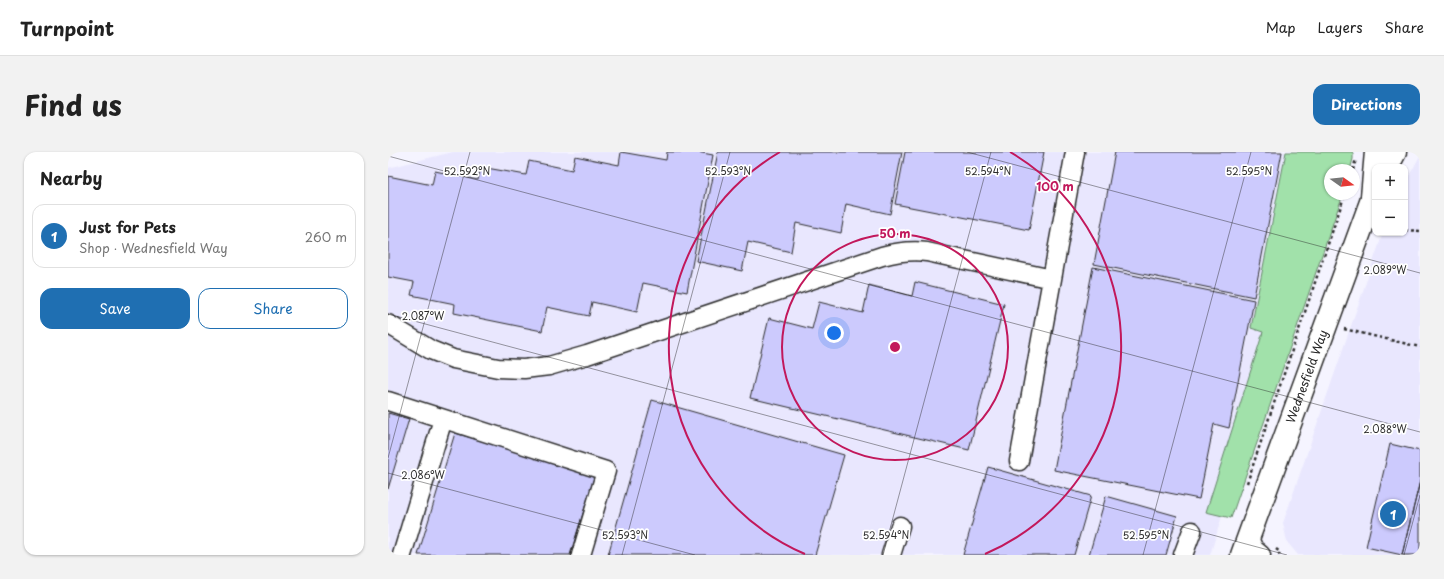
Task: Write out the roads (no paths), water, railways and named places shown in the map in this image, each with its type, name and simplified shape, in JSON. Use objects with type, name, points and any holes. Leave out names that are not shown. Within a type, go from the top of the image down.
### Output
[{"type":"main road","name":"Wednesfield Way","points":[[1375,164],[1376,152]]},
{"type":"main road","points":[[1389,164],[1395,152]]},
{"type":"main road","name":"Wednesfield Way","points":[[1245,546],[1372,197]]},
{"type":"street","points":[[1019,461],[1075,152]]},
{"type":"street","points":[[388,324],[431,350],[453,359],[498,368],[524,369],[549,366],[587,355],[900,251],[915,250],[927,252],[1052,279]]},
{"type":"street","points":[[388,401],[606,471],[581,555]]},
{"type":"street","points":[[402,555],[443,419]]},
{"type":"street","points":[[891,555],[900,526]]},
{"type":"street","points":[[1183,555],[1192,531]]},
{"type":"street","points":[[1245,546],[1254,549],[1261,555]]},
{"type":"place","name":"Just for Pets","points":[[1393,514]]}]
